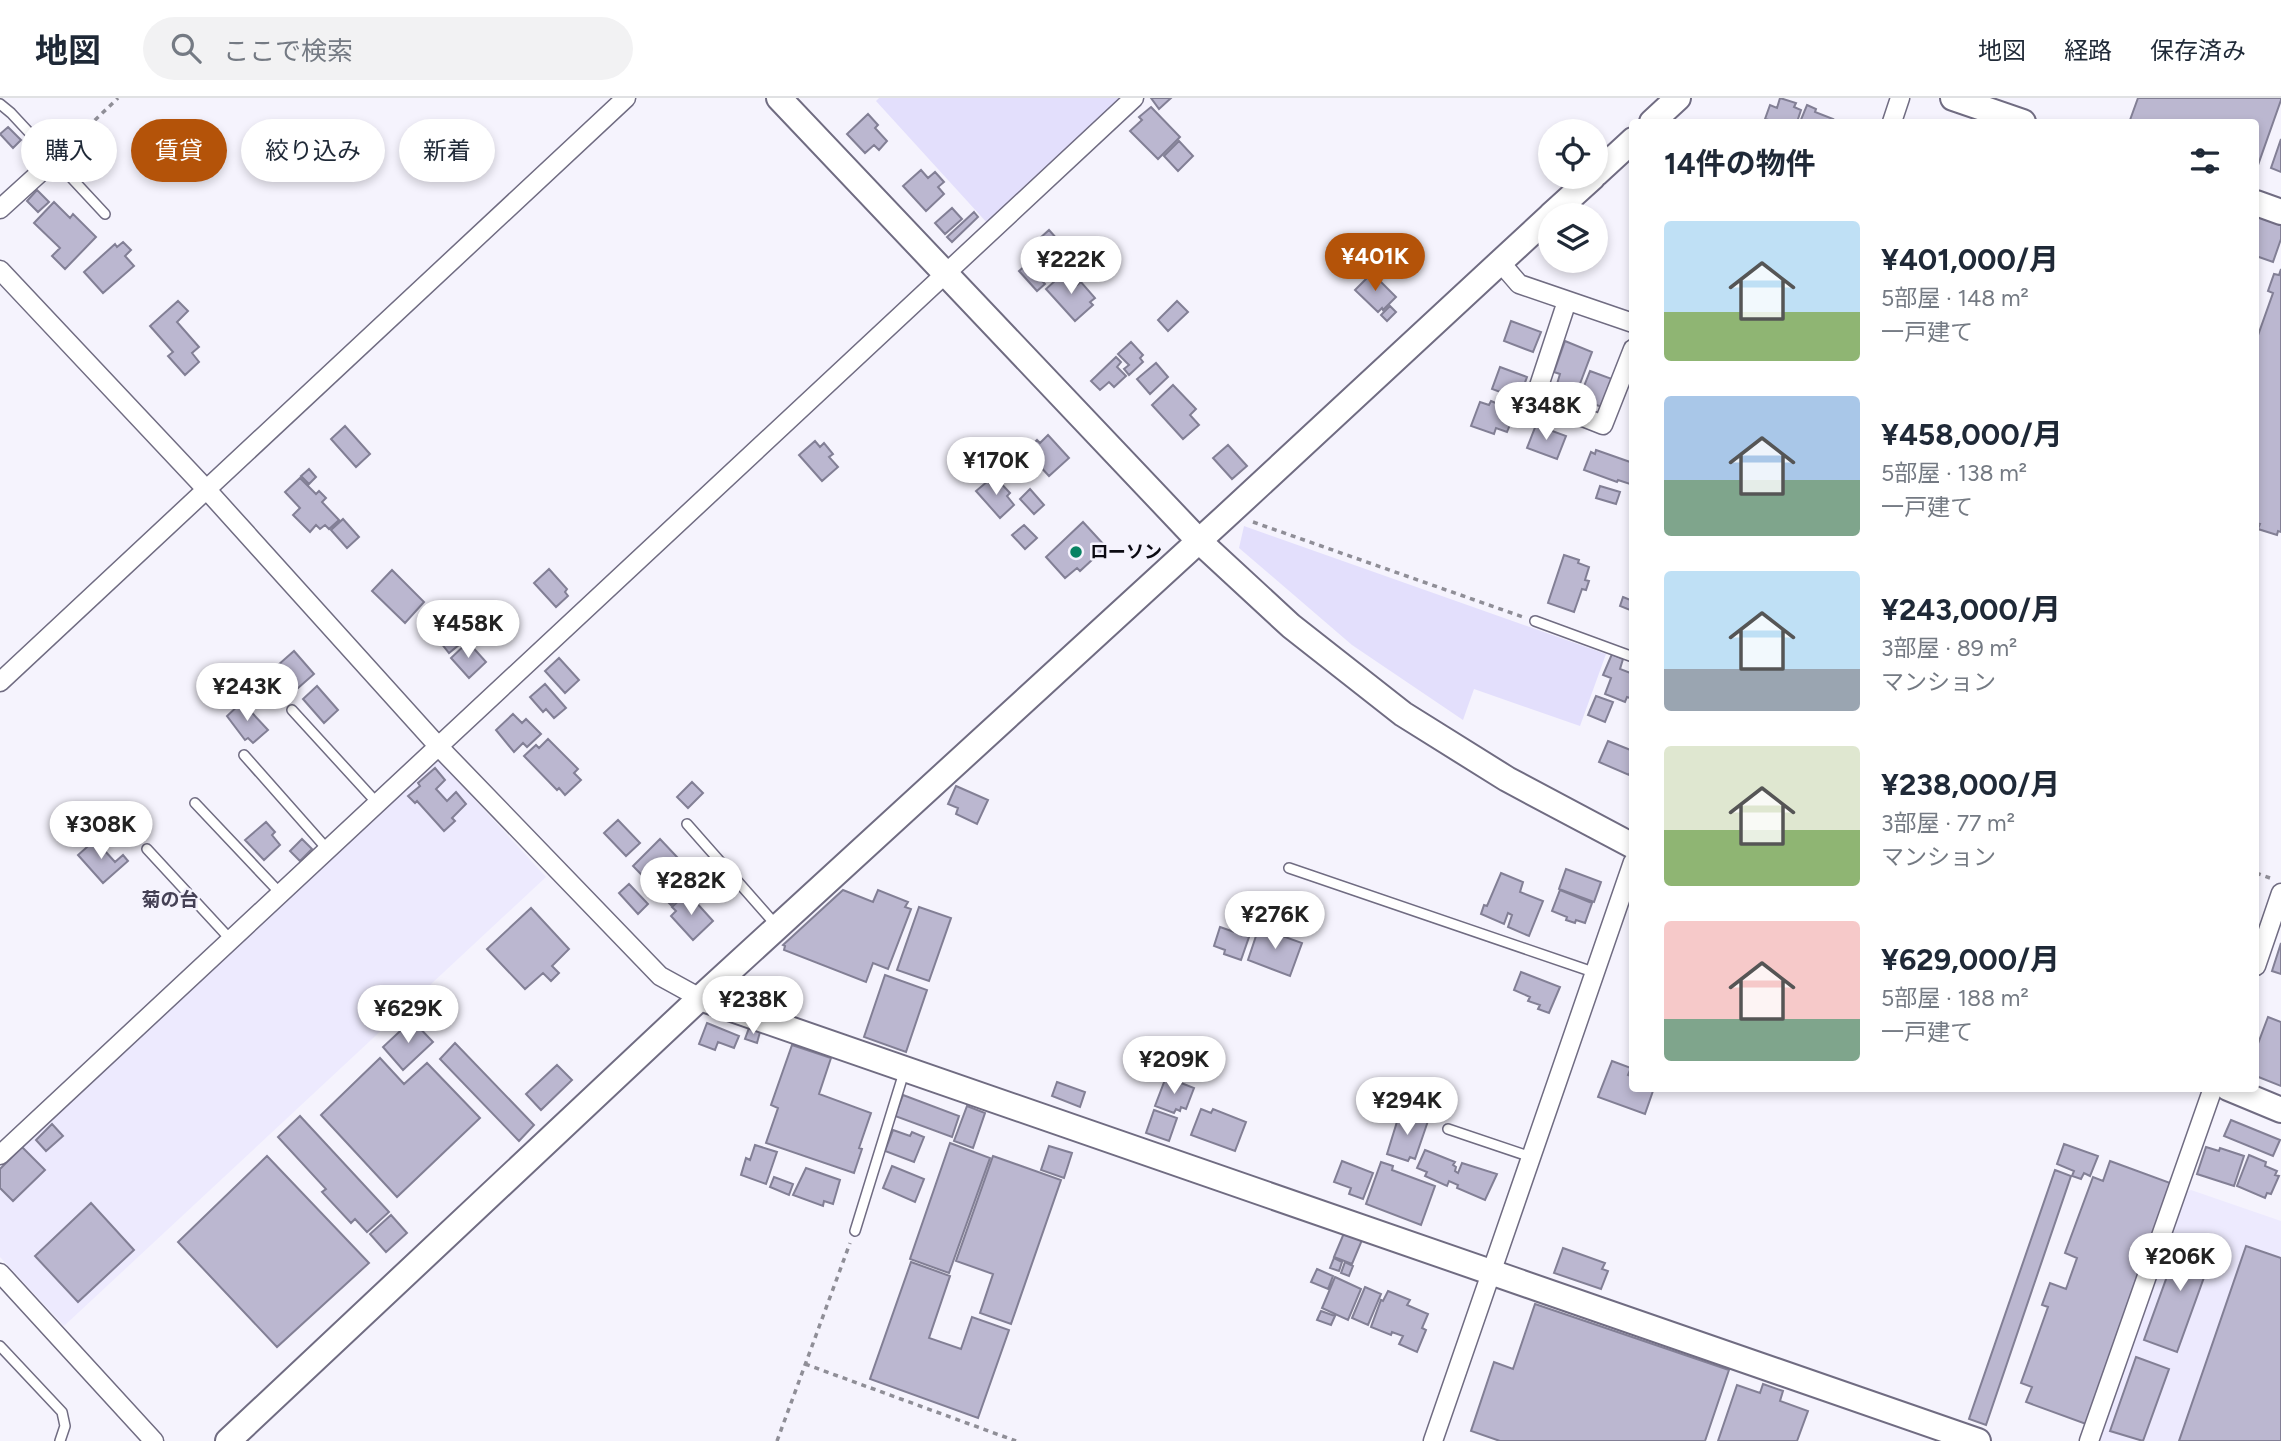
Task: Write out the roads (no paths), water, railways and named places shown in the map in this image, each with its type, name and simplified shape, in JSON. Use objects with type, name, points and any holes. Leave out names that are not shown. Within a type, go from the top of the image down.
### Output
[{"type":"street","points":[[0,682],[626,98]]},
{"type":"street","points":[[779,98],[1199,541],[1291,626],[1403,714],[1507,779],[1629,844]]},
{"type":"street","points":[[0,1155],[1134,98]]},
{"type":"street","points":[[1654,119],[1678,98]]},
{"type":"street","points":[[1893,119],[1900,98]]},
{"type":"street","points":[[1953,98],[2014,119]]},
{"type":"street","points":[[1608,162],[1629,144]]},
{"type":"street","points":[[0,209],[30,182]]},
{"type":"street","points":[[1565,203],[1579,189]]},
{"type":"street","points":[[2259,204],[2281,212]]},
{"type":"street","points":[[228,1441],[700,998],[1233,511],[1538,228]]},
{"type":"street","points":[[1500,262],[1519,284],[1629,322]]},
{"type":"street","points":[[0,270],[207,490],[439,747],[660,975],[700,998],[1978,1441]]},
{"type":"street","points":[[1567,301],[1535,398],[1603,425],[1629,359]]},
{"type":"street","points":[[1433,1441],[1629,874]]},
{"type":"street","points":[[2259,958],[2281,894]]},
{"type":"street","points":[[2089,1441],[2212,1092]]},
{"type":"street","points":[[2238,1092],[2281,1110]]},
{"type":"street","points":[[0,1273],[154,1441]]},
{"type":"lane","points":[[0,104],[21,125]]},
{"type":"lane","points":[[76,182],[105,214]]},
{"type":"lane","points":[[1535,621],[1629,656]]},
{"type":"lane","points":[[292,710],[377,804]]},
{"type":"lane","points":[[244,755],[328,850]]},
{"type":"lane","points":[[195,803],[281,894]]},
{"type":"lane","points":[[687,824],[778,927]]},
{"type":"lane","points":[[147,849],[231,940]]},
{"type":"lane","points":[[1289,868],[1596,973]]},
{"type":"lane","points":[[855,1231],[905,1068]]},
{"type":"lane","points":[[1448,1129],[1531,1157]]},
{"type":"lane","points":[[0,1346],[62,1412],[65,1426],[60,1441]]},
{"type":"place","name":"ローソン","points":[[1076,552]]},
{"type":"district","name":"菊の台","points":[[170,899]]}]
